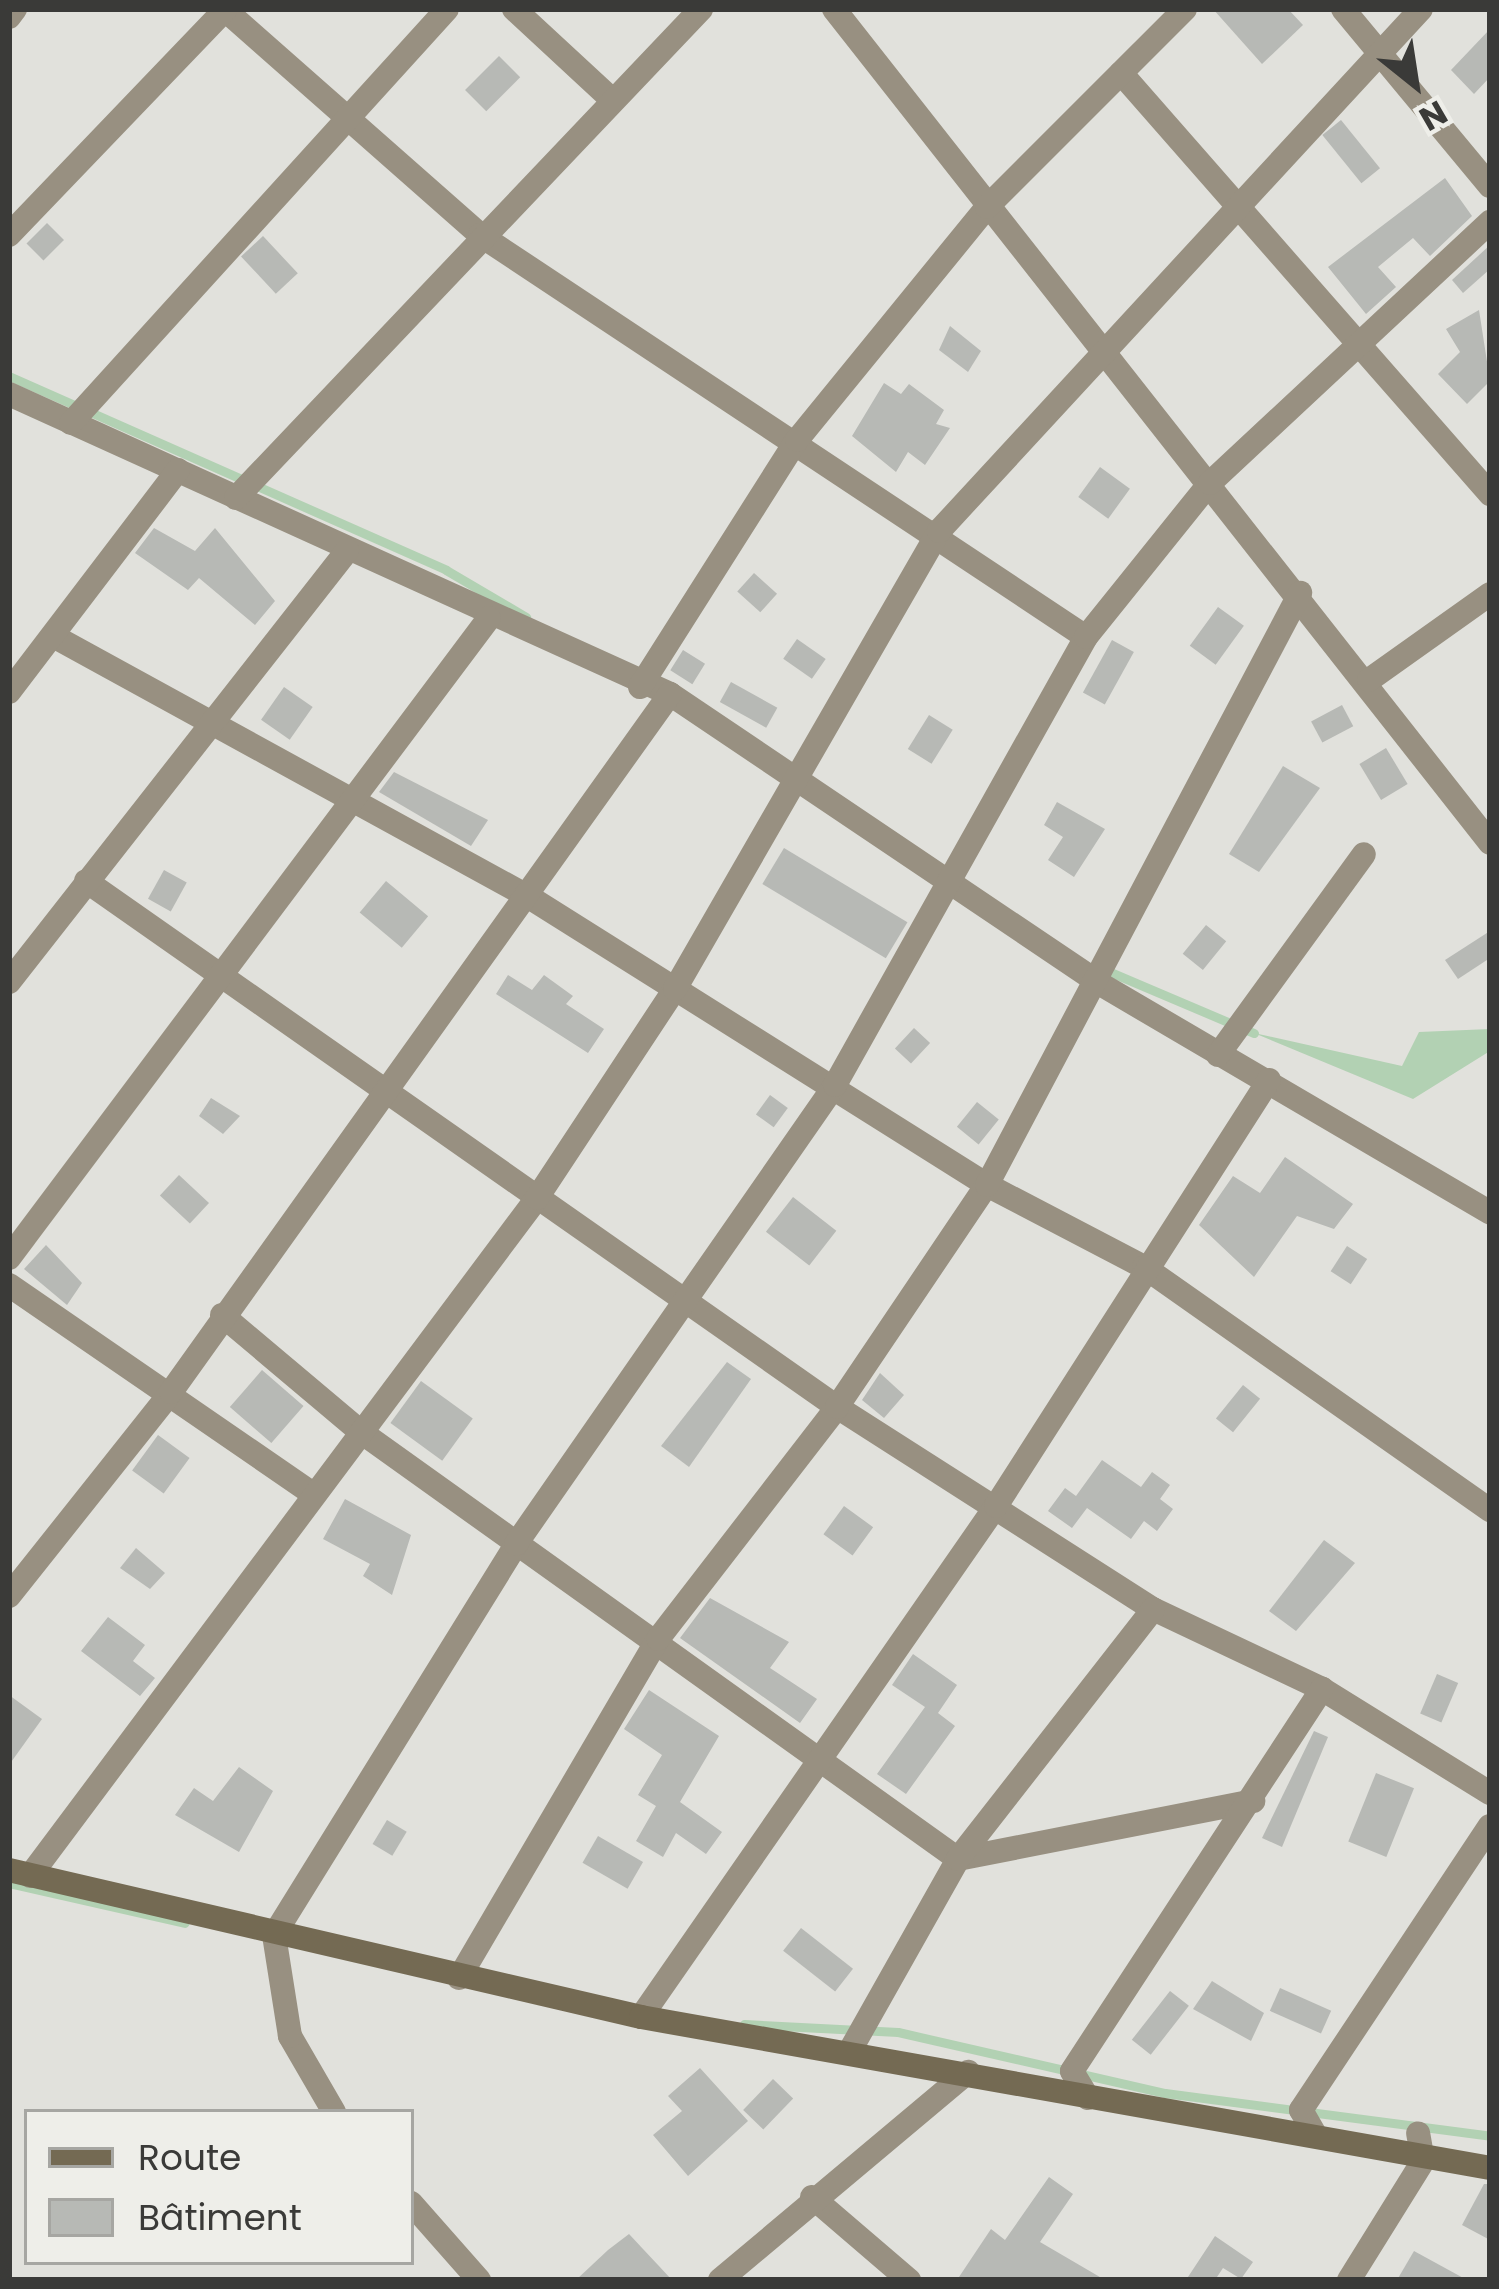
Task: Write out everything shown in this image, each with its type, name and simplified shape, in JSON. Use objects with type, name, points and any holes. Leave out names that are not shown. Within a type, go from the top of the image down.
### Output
[{"type":"street","points":[[9,17],[15,9]]},
{"type":"street","points":[[9,235],[225,9],[480,235],[939,531],[1086,638]]},
{"type":"street","points":[[71,423],[447,9]]},
{"type":"street","points":[[514,9],[609,97]]},
{"type":"street","points":[[236,498],[609,97],[701,9]]},
{"type":"street","points":[[834,9],[1107,358],[1369,680],[1490,843]]},
{"type":"street","points":[[640,687],[797,440],[987,207],[1185,9]]},
{"type":"street","points":[[1343,9],[1490,186]]},
{"type":"street","points":[[1420,9],[1230,207],[1107,358],[939,531],[675,989],[537,1198],[20,1873],[640,2017],[850,2049],[1088,2098],[1316,2136],[1423,2161],[1490,2168]]},
{"type":"street","points":[[1121,73],[1230,207],[1362,341],[1490,494]]},
{"type":"street","points":[[332,2109],[290,2036],[274,1934],[516,1544],[835,1085],[1086,638],[1210,483],[1490,222]]},
{"type":"street","points":[[9,394],[640,687],[670,694],[1102,985],[1490,1213]]},
{"type":"street","points":[[9,692],[178,470]]},
{"type":"street","points":[[9,982],[206,723],[347,551]]},
{"type":"street","points":[[459,1978],[658,1640],[837,1407],[987,1185],[1102,985],[1300,593]]},
{"type":"street","points":[[1369,680],[1490,594]]},
{"type":"street","points":[[9,1258],[218,969],[356,810],[489,618]]},
{"type":"street","points":[[55,637],[356,810],[529,897],[835,1085],[987,1185],[1144,1267],[1490,1510]]},
{"type":"street","points":[[9,1596],[171,1392],[381,1092],[529,897],[670,694]]},
{"type":"street","points":[[1218,1055],[1364,854]]},
{"type":"street","points":[[86,881],[218,969],[381,1092],[837,1407],[1153,1609],[1322,1689],[1490,1793]]},
{"type":"street","points":[[640,2017],[812,1757],[996,1506],[1144,1267],[1269,1081]]},
{"type":"street","points":[[9,1286],[171,1392],[314,1495]]},
{"type":"street","points":[[222,1316],[361,1432],[658,1640],[812,1757],[958,1859],[1253,1801]]},
{"type":"street","points":[[850,2049],[958,1859],[1153,1609]]},
{"type":"street","points":[[1088,2098],[1072,2071],[1322,1689]]},
{"type":"street","points":[[1316,2136],[1301,2110],[1490,1826]]},
{"type":"street","points":[[720,2280],[812,2198],[968,2072]]},
{"type":"street","points":[[1349,2280],[1423,2161],[1418,2133]]},
{"type":"street","points":[[812,2198],[909,2280]]},
{"type":"street","points":[[414,2206],[479,2280]]},
{"type":"shaded area","points":[[1490,1029],[1490,1051],[1413,1099],[1254,1033],[1402,1066],[1419,1032]]},
{"type":"building","points":[[1213,9],[1288,9],[1303,25],[1262,64]]},
{"type":"building","points":[[1490,29],[1490,77],[1474,94],[1451,70]]},
{"type":"building","points":[[499,56],[520,77],[486,111],[465,90]]},
{"type":"building","points":[[1341,120],[1380,168],[1361,183],[1322,135]]},
{"type":"building","points":[[1445,178],[1472,216],[1430,256],[1413,238],[1378,267],[1396,287],[1366,314],[1328,267]]},
{"type":"building","points":[[47,223],[64,240],[43,260],[26,244]]},
{"type":"building","points":[[263,236],[298,273],[276,294],[241,256]]},
{"type":"building","points":[[1490,245],[1490,269],[1463,293],[1452,280]]},
{"type":"building","points":[[1479,310],[1490,381],[1467,404],[1438,374],[1460,352],[1446,329]]},
{"type":"building","points":[[950,326],[981,351],[968,372],[939,350]]},
{"type":"building","points":[[884,383],[901,394],[909,384],[944,410],[936,424],[950,428],[925,465],[908,452],[896,472],[852,436]]},
{"type":"building","points":[[1100,467],[1130,489],[1108,519],[1078,497]]},
{"type":"building","points":[[154,528],[195,551],[215,528],[275,601],[255,625],[199,578],[188,590],[135,553]]},
{"type":"building","points":[[754,573],[777,594],[760,612],[737,592]]},
{"type":"building","points":[[1218,607],[1244,626],[1216,665],[1190,646]]},
{"type":"building","points":[[797,639],[826,659],[812,679],[783,659]]},
{"type":"building","points":[[1112,640],[1134,652],[1105,705],[1083,692]]},
{"type":"building","points":[[683,650],[705,664],[692,684],[670,670]]},
{"type":"building","points":[[731,682],[777,708],[766,728],[720,702]]},
{"type":"building","points":[[284,687],[313,707],[290,740],[261,720]]},
{"type":"building","points":[[1342,705],[1353,726],[1322,743],[1311,721]]},
{"type":"building","points":[[929,715],[953,730],[932,764],[908,749]]},
{"type":"building","points":[[1386,748],[1408,784],[1381,800],[1359,764]]},
{"type":"building","points":[[1283,766],[1320,788],[1259,872],[1229,854]]},
{"type":"building","points":[[394,772],[488,820],[471,846],[379,792]]},
{"type":"building","points":[[1057,802],[1105,829],[1074,877],[1048,860],[1063,837],[1044,825]]},
{"type":"building","points":[[784,848],[907,922],[886,958],[762,884]]},
{"type":"building","points":[[164,870],[187,883],[171,911],[148,899]]},
{"type":"building","points":[[386,881],[428,916],[402,948],[360,912]]},
{"type":"building","points":[[1206,925],[1226,941],[1203,970],[1183,954]]},
{"type":"building","points":[[1490,931],[1490,958],[1458,979],[1445,960]]},
{"type":"building","points":[[508,975],[532,990],[544,975],[573,996],[566,1004],[604,1029],[588,1053],[496,994]]},
{"type":"building","points":[[914,1028],[930,1043],[911,1063],[895,1048]]},
{"type":"building","points":[[770,1095],[788,1108],[774,1127],[756,1114]]},
{"type":"building","points":[[211,1098],[240,1116],[223,1134],[199,1116]]},
{"type":"building","points":[[977,1102],[999,1120],[979,1144],[957,1127]]},
{"type":"building","points":[[1285,1157],[1353,1204],[1334,1229],[1297,1216],[1254,1277],[1199,1225],[1233,1176],[1260,1193]]},
{"type":"building","points":[[179,1175],[209,1203],[190,1223],[160,1195]]},
{"type":"building","points":[[793,1197],[836,1231],[809,1266],[766,1232]]},
{"type":"building","points":[[46,1245],[82,1283],[67,1305],[24,1269]]},
{"type":"building","points":[[1347,1246],[1367,1259],[1351,1284],[1331,1271]]},
{"type":"building","points":[[727,1362],[751,1379],[689,1467],[661,1446]]},
{"type":"building","points":[[262,1370],[304,1406],[271,1443],[230,1407]]},
{"type":"building","points":[[880,1373],[904,1395],[884,1418],[862,1400]]},
{"type":"building","points":[[421,1381],[473,1419],[442,1461],[390,1423]]},
{"type":"building","points":[[1243,1385],[1260,1399],[1233,1432],[1216,1418]]},
{"type":"building","points":[[158,1435],[190,1458],[164,1494],[132,1471]]},
{"type":"building","points":[[1102,1460],[1141,1487],[1152,1472],[1170,1485],[1160,1499],[1173,1509],[1157,1531],[1144,1521],[1131,1539],[1087,1508],[1072,1528],[1048,1511],[1065,1488],[1076,1496]]},
{"type":"building","points":[[345,1499],[411,1535],[392,1595],[363,1576],[370,1564],[323,1539]]},
{"type":"building","points":[[844,1506],[873,1527],[853,1555],[823,1534]]},
{"type":"building","points":[[1324,1540],[1355,1563],[1296,1631],[1269,1611]]},
{"type":"building","points":[[136,1548],[165,1573],[150,1589],[120,1568]]},
{"type":"building","points":[[710,1598],[789,1642],[770,1668],[817,1699],[800,1723],[680,1638]]},
{"type":"building","points":[[108,1617],[145,1645],[133,1661],[155,1678],[140,1696],[81,1651]]},
{"type":"building","points":[[913,1654],[957,1685],[938,1713],[955,1726],[906,1794],[877,1774],[925,1707],[892,1685]]},
{"type":"building","points":[[1437,1674],[1458,1683],[1441,1723],[1420,1714]]},
{"type":"building","points":[[649,1690],[719,1736],[680,1802],[722,1832],[706,1854],[676,1833],[663,1857],[636,1841],[656,1806],[638,1795],[662,1755],[624,1729]]},
{"type":"building","points":[[9,1695],[42,1719],[9,1765]]},
{"type":"building","points":[[1314,1731],[1328,1737],[1282,1847],[1262,1838]]},
{"type":"building","points":[[239,1767],[273,1791],[239,1852],[175,1815],[194,1788],[213,1801]]},
{"type":"building","points":[[1376,1773],[1414,1788],[1386,1857],[1348,1842]]},
{"type":"building","points":[[387,1820],[407,1832],[392,1856],[373,1844]]},
{"type":"building","points":[[598,1836],[643,1862],[628,1889],[582,1863]]},
{"type":"building","points":[[801,1928],[853,1969],[835,1991],[783,1951]]},
{"type":"building","points":[[1212,1981],[1264,2013],[1251,2041],[1193,2009]]},
{"type":"building","points":[[1280,1988],[1331,2011],[1321,2034],[1270,2011]]},
{"type":"building","points":[[1170,1991],[1189,2006],[1151,2055],[1132,2040]]},
{"type":"building","points":[[700,2068],[748,2121],[688,2176],[653,2135],[682,2111],[668,2096]]},
{"type":"building","points":[[773,2079],[793,2098],[763,2129],[743,2110]]},
{"type":"building","points":[[1049,2177],[1073,2194],[1040,2242],[1105,2280],[957,2280],[991,2229],[1005,2240]]},
{"type":"building","points":[[1484,2184],[1490,2184],[1490,2240],[1462,2225]]},
{"type":"building","points":[[629,2234],[672,2280],[576,2280],[608,2250]]},
{"type":"building","points":[[1215,2236],[1253,2262],[1241,2279],[1223,2268],[1215,2280],[1186,2280]]},
{"type":"building","points":[[1414,2251],[1467,2280],[1397,2280]]},
{"type":"waterway","points":[[9,376],[446,570],[526,617]]},
{"type":"waterway","points":[[1103,969],[1254,1033]]},
{"type":"waterway","points":[[9,1883],[185,1923]]},
{"type":"waterway","points":[[744,2024],[898,2032],[1165,2093],[1490,2136]]}]
